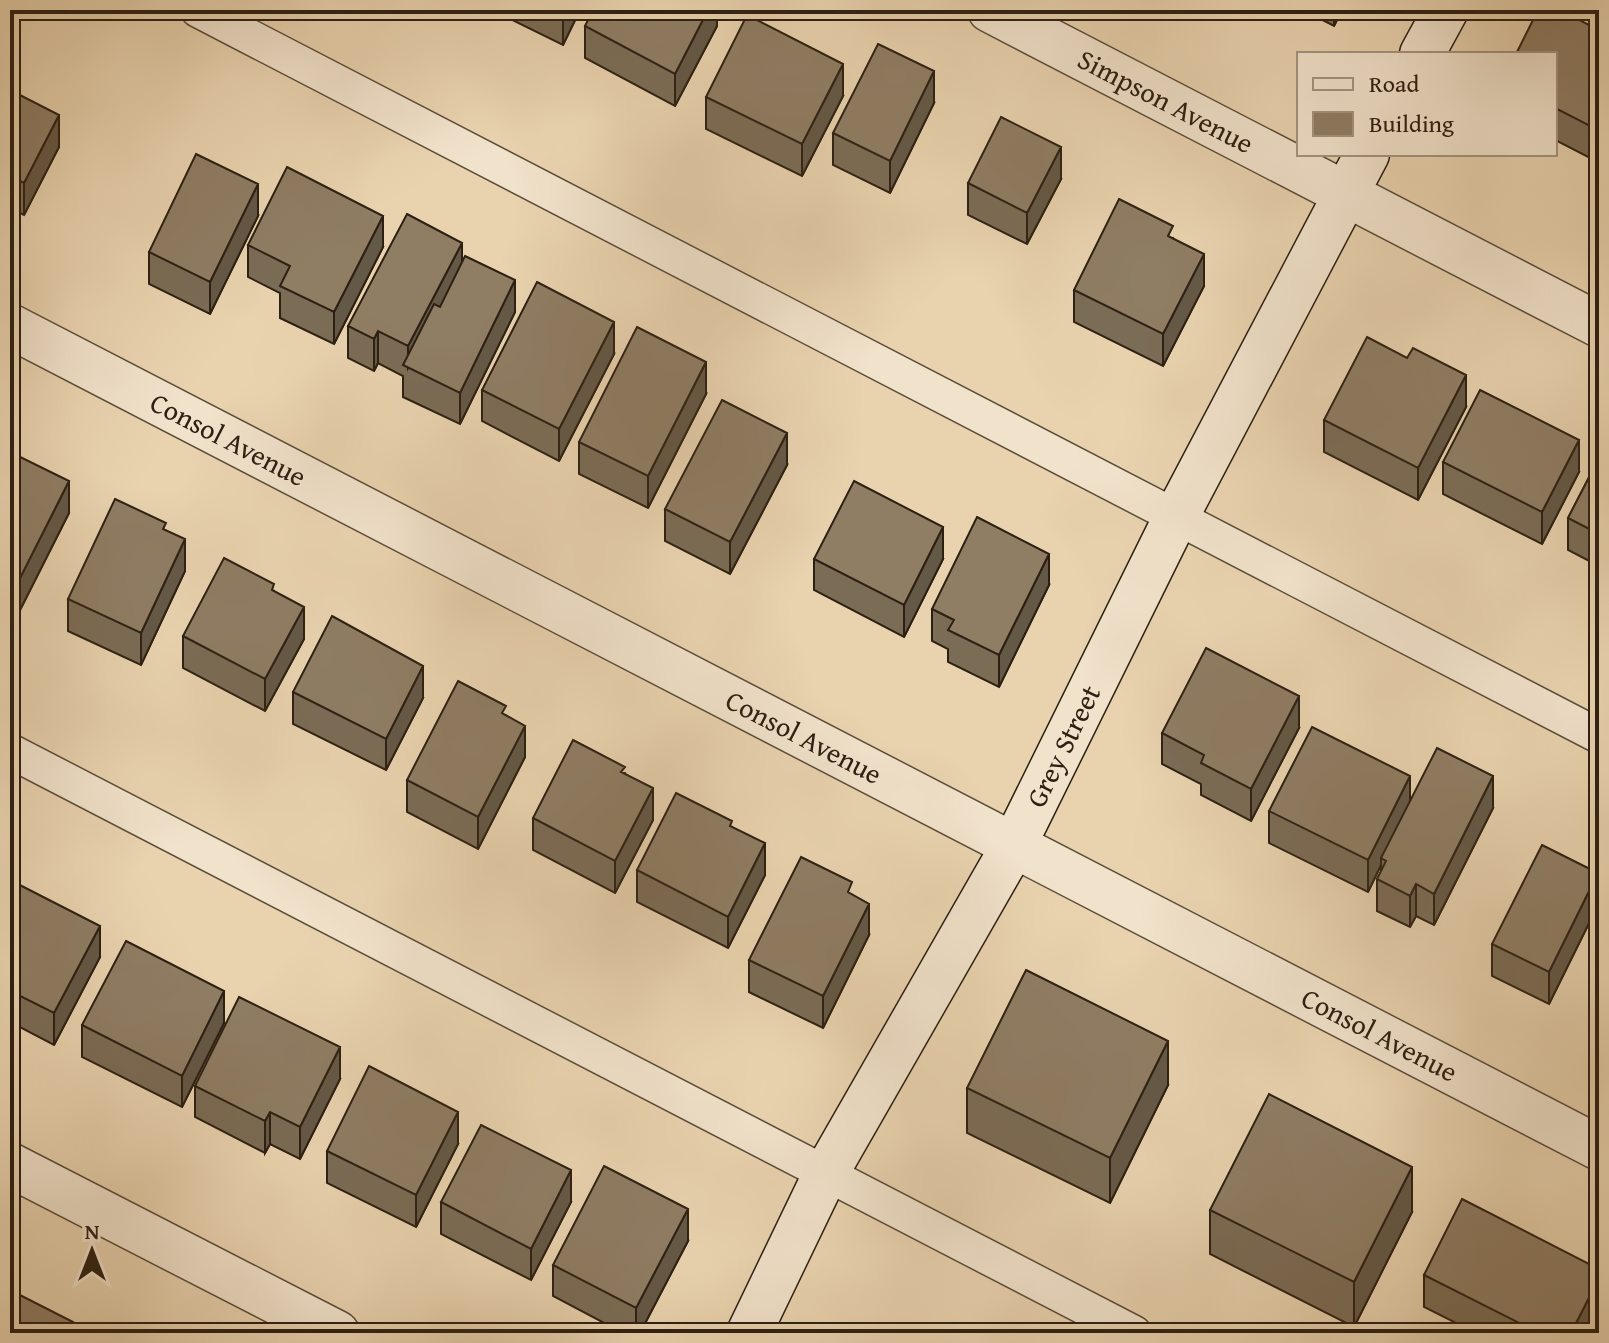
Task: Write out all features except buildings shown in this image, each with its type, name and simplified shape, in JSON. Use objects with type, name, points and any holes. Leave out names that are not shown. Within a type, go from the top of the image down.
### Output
[{"type":"street","name":"Simpson Avenue","points":[[990,10],[1599,325]]},
{"type":"street","points":[[1423,52],[1446,10]]},
{"type":"street","name":"Grey Street","points":[[749,1333],[825,1175],[1014,845],[1175,519],[1366,156]]},
{"type":"street","name":"Consol Avenue","points":[[10,326],[1599,1148]]},
{"type":"street","points":[[10,1165],[337,1333]]},
{"type":"lane","points":[[198,10],[1175,519],[1599,736]]},
{"type":"lane","points":[[10,751],[1134,1333]]}]
